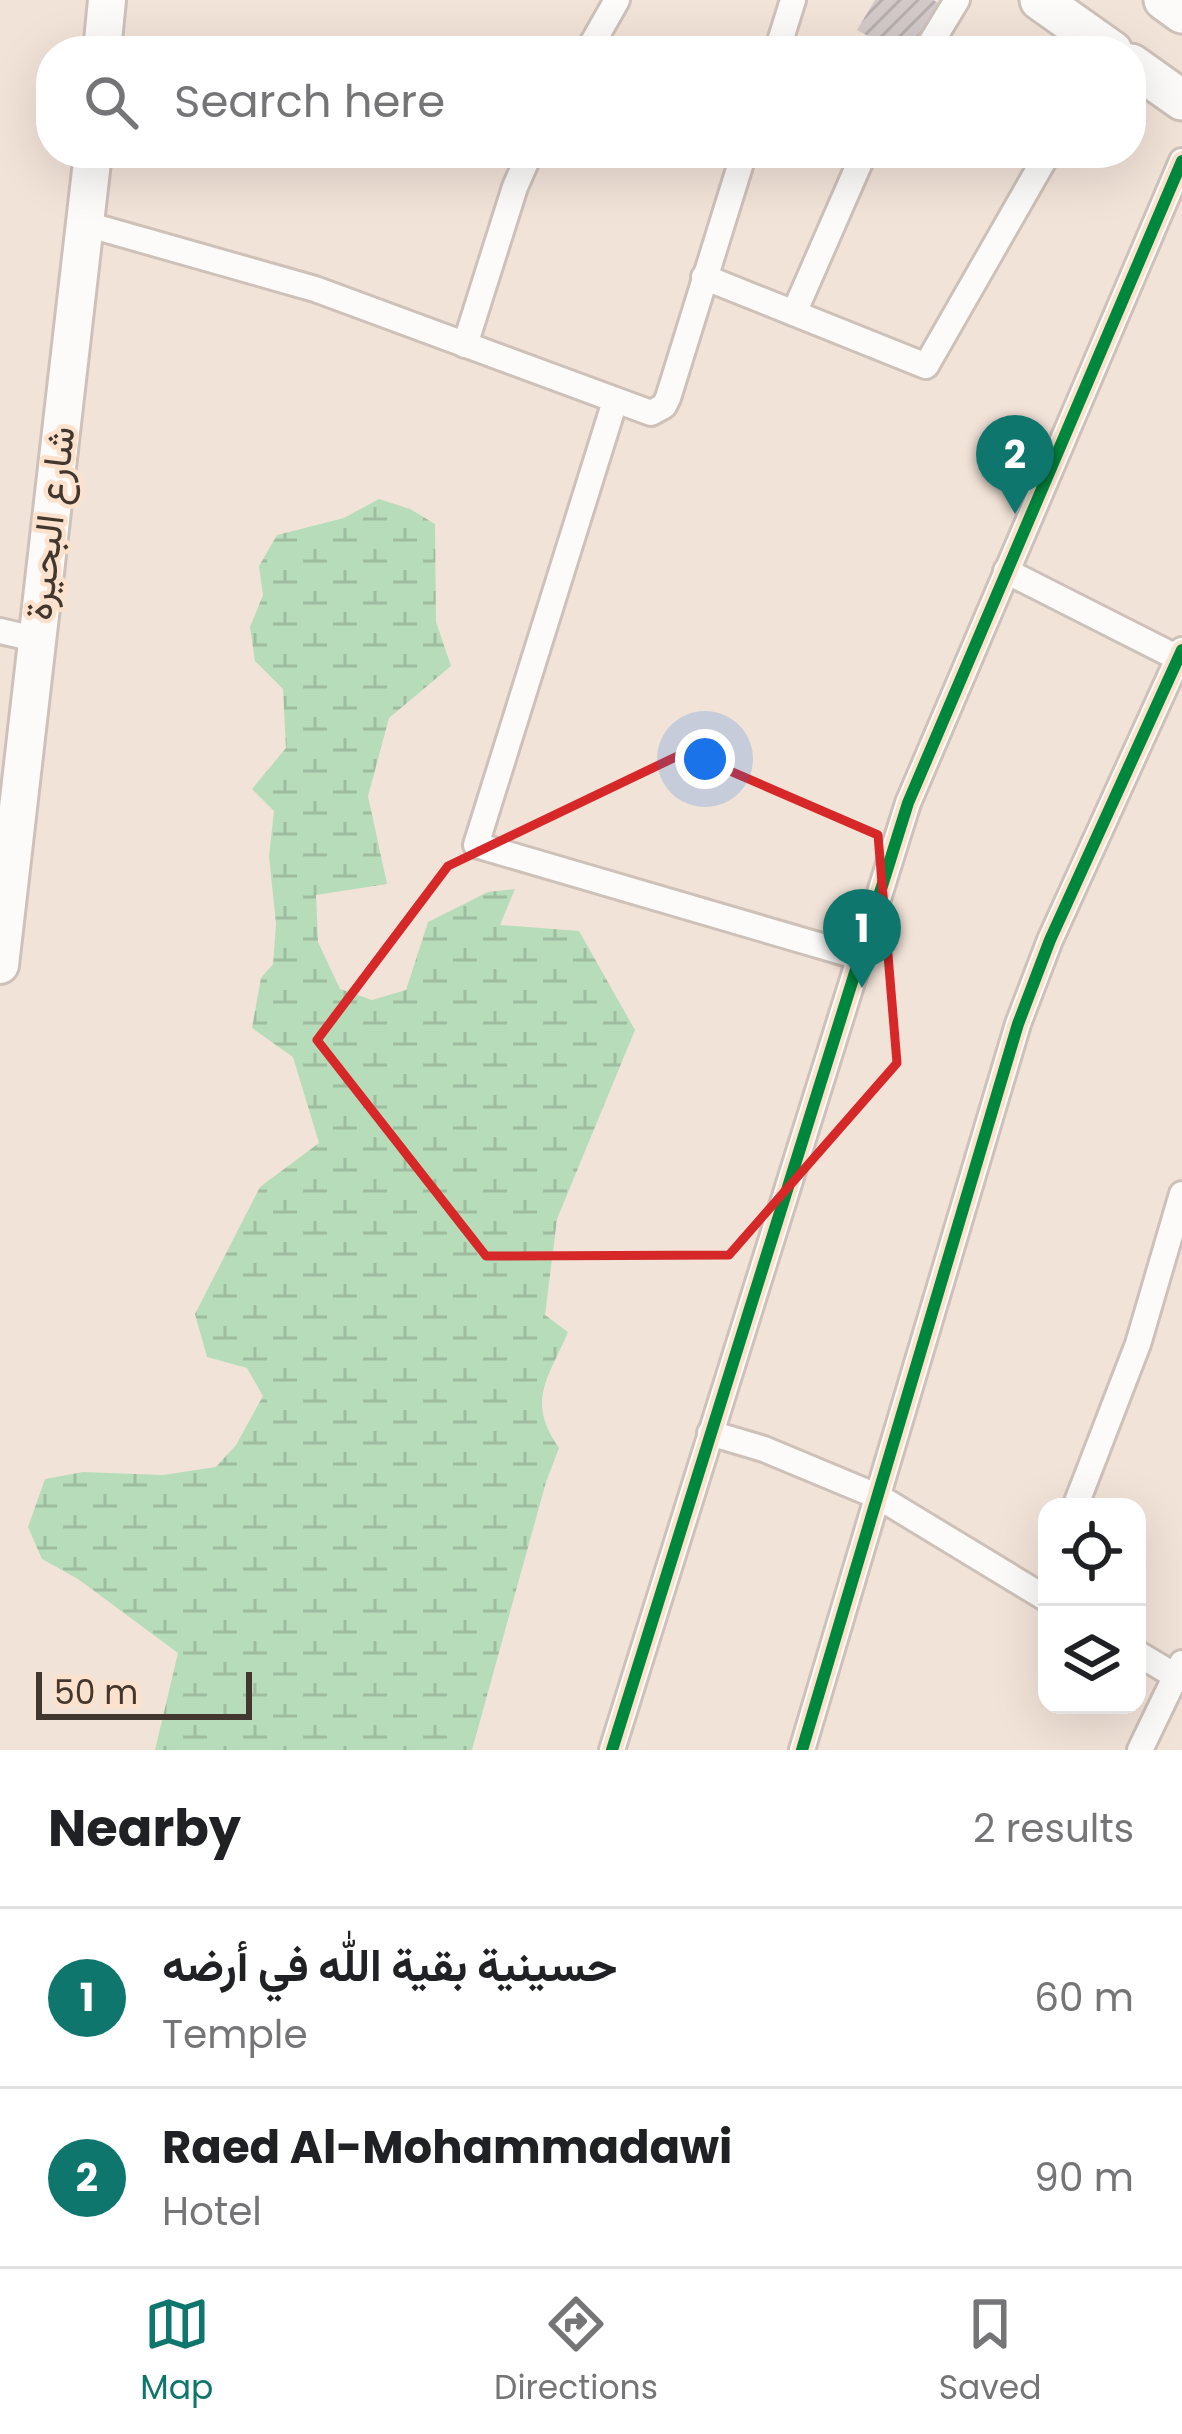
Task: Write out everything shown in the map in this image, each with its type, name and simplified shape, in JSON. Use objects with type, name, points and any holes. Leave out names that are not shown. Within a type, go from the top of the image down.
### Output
[{"type":"main road","points":[[1040,0],[1090,36]]},
{"type":"main road","points":[[1164,0],[1182,13]]},
{"type":"main road","points":[[1146,75],[1182,100]]},
{"type":"street","points":[[103,36],[107,0]]},
{"type":"street","points":[[596,36],[616,0]]},
{"type":"street","points":[[782,36],[793,0]]},
{"type":"street","points":[[935,36],[957,0]]},
{"type":"street","points":[[612,1750],[908,803],[1182,161]]},
{"type":"street","name":"شارع البحيرة","points":[[0,965],[18,635],[92,168]]},
{"type":"street","points":[[465,345],[523,168]]},
{"type":"street","points":[[86,224],[315,289],[644,412],[664,406],[739,168]]},
{"type":"street","points":[[794,314],[857,168]]},
{"type":"street","points":[[704,277],[926,366],[1039,168]]},
{"type":"street","points":[[615,401],[476,845],[860,957]]},
{"type":"street","points":[[802,1750],[1018,1024],[1050,940],[1179,660],[1006,571]]},
{"type":"street","points":[[1078,1498],[1138,1344],[1182,1194]]},
{"type":"street","points":[[710,1432],[879,1497],[1038,1586]]},
{"type":"street","points":[[1139,1750],[1180,1673],[1146,1657]]},
{"type":"highlighted area","points":[[686,752],[878,835],[897,1063],[729,1255],[486,1256],[317,1040],[448,866]]},
{"type":"green space","points":[[379,499],[435,524],[436,622],[451,666],[389,718],[368,796],[387,884],[316,895],[318,942],[340,989],[372,1000],[406,990],[428,922],[488,892],[515,889],[500,925],[579,931],[635,1030],[557,1219],[545,1315],[568,1332],[542,1403],[559,1448],[472,1750],[155,1750],[178,1653],[78,1579],[42,1559],[28,1527],[45,1479],[83,1472],[163,1475],[216,1467],[236,1445],[263,1396],[247,1368],[207,1357],[195,1314],[260,1187],[319,1143],[293,1057],[252,1028],[261,978],[273,964],[276,924],[269,856],[274,811],[252,789],[286,748],[283,689],[255,661],[250,627],[263,595],[259,566],[277,535],[344,518]]},
{"type":"building","points":[[875,0],[933,0],[944,6],[927,36],[868,36],[857,30]]},
{"type":"cycle path","points":[[612,1750],[908,803],[1182,161]]},
{"type":"cycle path","points":[[802,1750],[1018,1024],[1050,940],[1182,650]]},
{"type":"place","name":"Raed Al-Mohammadawi","points":[[1015,514]]},
{"type":"place","name":"حسينية بقية اللّٰه في أرضه","points":[[862,988]]}]
